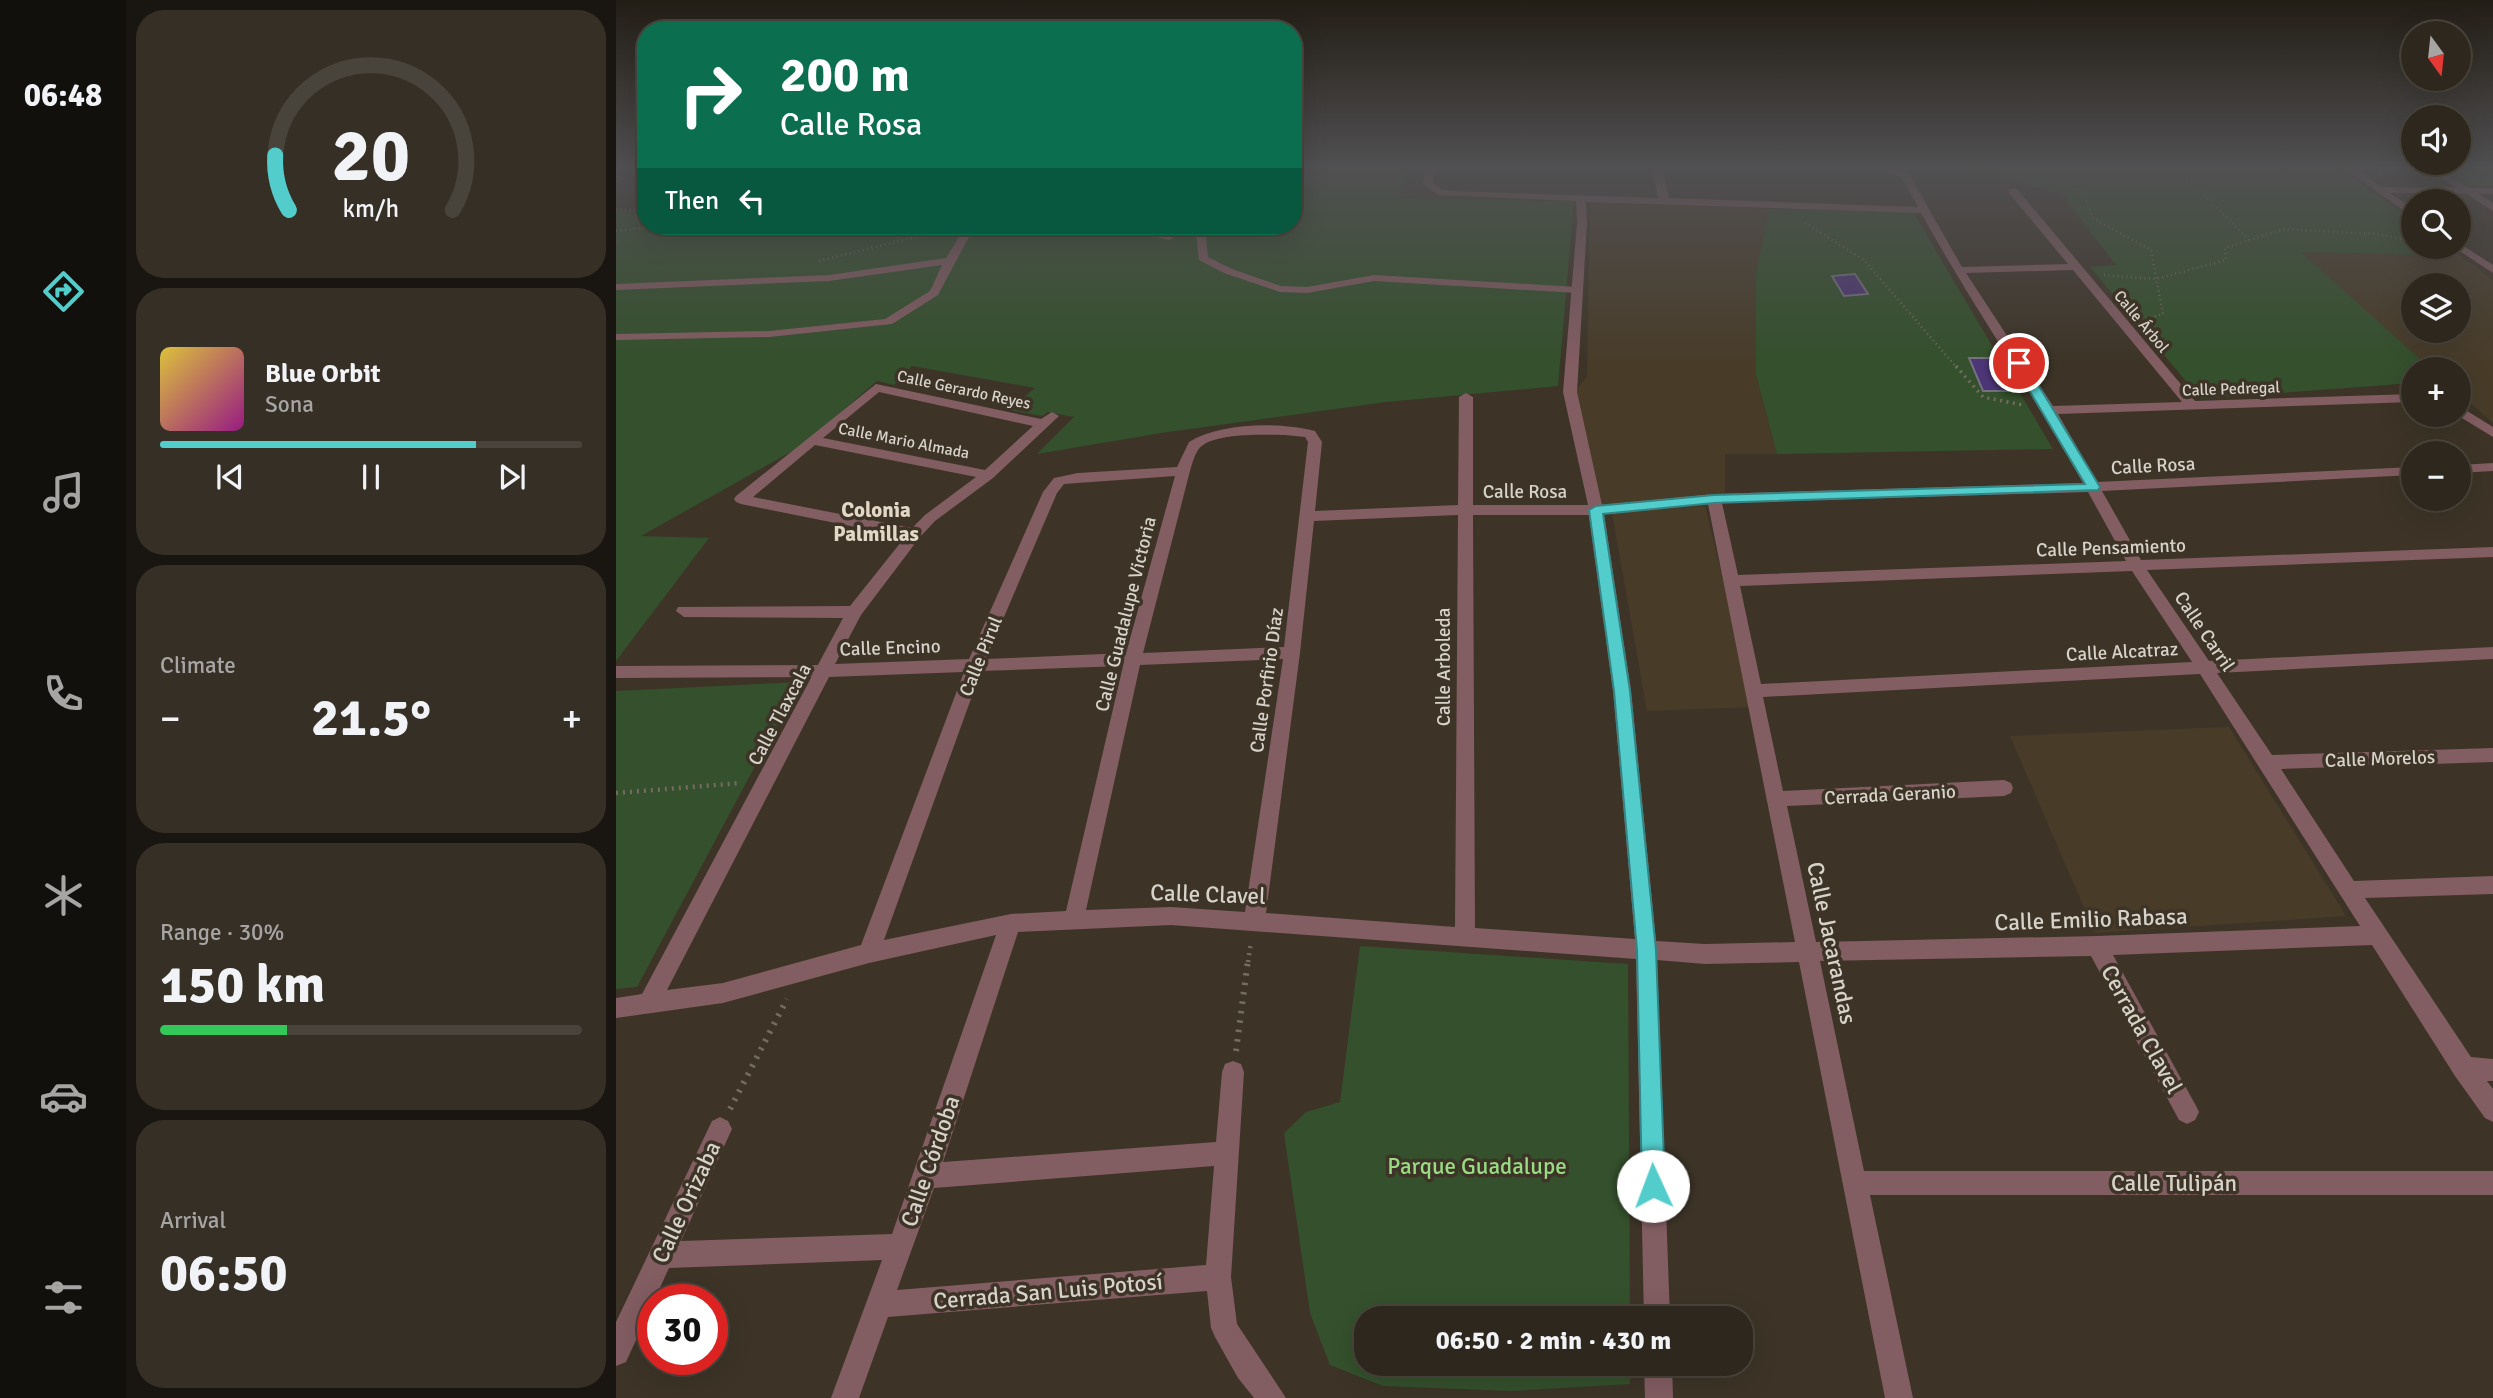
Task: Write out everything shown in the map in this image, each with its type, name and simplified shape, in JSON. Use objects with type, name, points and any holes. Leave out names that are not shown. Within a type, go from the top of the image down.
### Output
[{"type":"street","points":[[1580,233],[1570,392],[1596,510],[1622,691],[1646,950],[1657,1306]]},
{"type":"street","name":"Calle Carril","points":[[1937,233],[2049,410],[2137,567],[2493,1110]]},
{"type":"street","name":"Calle Árbol","points":[[2049,233],[2193,407]]},
{"type":"street","points":[[2471,254],[2493,270]]},
{"type":"street","points":[[1958,270],[2077,267]]},
{"type":"street","name":"Calle Gerardo Reyes","points":[[812,440],[876,388],[1048,420]]},
{"type":"street","name":"Calle Arboleda","points":[[1465,937],[1463,510],[1466,397]]},
{"type":"street","name":"Calle Pedregal","points":[[2049,410],[2401,398]]},
{"type":"street","points":[[2471,418],[2493,433]]},
{"type":"street","name":"Calle Tlaxcala","points":[[648,1005],[826,671],[854,612],[930,518],[988,475],[1048,420]]},
{"type":"street","name":"Calle Guadalupe Victoria","points":[[1074,920],[1133,660],[1183,471],[1193,446],[1204,438],[1294,430],[1310,434],[1315,442]]},
{"type":"street","points":[[812,440],[741,499],[915,534]]},
{"type":"street","name":"Calle Mario Almada","points":[[812,440],[988,475]]},
{"type":"street","name":"Calle Porfirio Díaz","points":[[1254,922],[1292,653],[1315,442]]},
{"type":"street","points":[[2471,468],[2493,467]]},
{"type":"street","name":"Calle Pirul","points":[[869,953],[975,665],[1050,492],[1059,481],[1078,477],[1183,471]]},
{"type":"street","name":"Calle Rosa","points":[[1308,516],[1463,510],[1596,510],[1714,499],[2094,487],[2401,472]]},
{"type":"street","name":"Calle Jacarandas","points":[[1714,499],[1899,1398]]},
{"type":"street","name":"Calle Pensamiento","points":[[1731,581],[2493,552]]},
{"type":"street","points":[[684,611],[854,612]]},
{"type":"street","name":"Calle Encino","points":[[826,671],[1292,653]]},
{"type":"street","name":"Calle Alcatraz","points":[[1754,691],[2493,653]]},
{"type":"street","name":"Calle Morelos","points":[[2267,762],[2493,755]]},
{"type":"street","name":"Cerrada Geranio","points":[[1776,799],[2004,789]]},
{"type":"street","points":[[2350,890],[2493,885]]},
{"type":"street","name":"Calle Clavel","points":[[616,1008],[723,993],[869,953],[1011,923],[1074,920],[1171,916],[1705,954],[1807,952]]},
{"type":"street","name":"Calle Córdoba","points":[[845,1398],[926,1176],[1011,923]]},
{"type":"street","name":"Calle Emilio Rabasa","points":[[1807,952],[2097,946],[2377,935]]},
{"type":"street","name":"Cerrada Clavel","points":[[2097,946],[2188,1112]]},
{"type":"street","points":[[2463,1068],[2493,1070]]},
{"type":"street","points":[[1233,1072],[1218,1277],[1224,1328],[1248,1368],[1272,1398]]},
{"type":"street","name":"Calle Orizaba","points":[[616,1352],[720,1129]]},
{"type":"street","points":[[926,1176],[1226,1153]]},
{"type":"street","name":"Calle Tulipán","points":[[1854,1183],[2493,1183]]},
{"type":"street","points":[[660,1255],[900,1247]]},
{"type":"street","name":"Cerrada San Luis Potosí","points":[[879,1305],[1218,1277]]},
{"type":"street","points":[[1659,1376],[1660,1398]]},
{"type":"lane","points":[[616,337],[768,334],[888,322],[934,293],[964,235]]},
{"type":"lane","points":[[1201,235],[1203,258],[1228,271],[1280,289],[1307,290],[1374,278],[1578,290]]},
{"type":"lane","points":[[616,287],[829,278],[949,261]]},
{"type":"lane","points":[[616,672],[826,671]]},
{"type":"path","points":[[1822,233],[1864,260],[1983,397],[2049,410]]},
{"type":"path","points":[[2120,233],[2151,250],[2163,314],[2124,325]]},
{"type":"path","points":[[2242,233],[2249,240]]},
{"type":"path","points":[[2077,267],[2108,276],[2156,279],[2225,260],[2225,248],[2271,233]]},
{"type":"path","points":[[2362,233],[2401,239]]},
{"type":"path","points":[[811,262],[922,235]]},
{"type":"path","points":[[616,793],[767,781]]},
{"type":"path","points":[[1233,1072],[1254,922]]},
{"type":"path","points":[[720,1129],[800,973]]},
{"type":"shaded area","points":[[1589,233],[1764,233],[1756,273],[1756,375],[1777,454],[1725,454],[1725,493],[1589,508],[1574,394],[1587,376]]},
{"type":"shaded area","points":[[2300,252],[2401,255],[2401,259],[2464,259],[2493,280],[2493,423],[2471,404],[2471,357],[2418,357],[2402,343],[2471,343],[2471,273],[2401,273],[2401,342]]},
{"type":"shaded area","points":[[1705,506],[1754,707],[1647,711],[1612,513]]},
{"type":"shaded area","points":[[2229,727],[2346,916],[2095,933],[2010,736]]},
{"type":"green space","points":[[616,233],[1571,233],[1558,386],[1386,402],[1161,433],[1037,454],[1074,417],[1047,412],[1043,416],[1009,410],[1035,388],[912,366],[894,385],[877,381],[803,445],[641,536],[709,538],[616,661]]},
{"type":"green space","points":[[1764,233],[1926,233],[2053,449],[1777,454],[1756,375],[1756,273]]},
{"type":"green space","points":[[2091,233],[2401,233],[2401,255],[2301,252],[2418,357],[2401,357],[2401,384],[2201,399],[2090,267],[2116,265]]},
{"type":"green space","points":[[800,682],[637,987],[616,989],[616,691]]},
{"type":"green space","name":"Parque Guadalupe","points":[[1360,946],[1628,964],[1630,1306],[1354,1306],[1354,1375],[1330,1365],[1310,1313],[1284,1133],[1306,1112],[1340,1102]]},
{"type":"green space","name":"Parque Guadalupe","points":[[1358,1376],[1630,1376],[1630,1384],[1512,1391],[1383,1386]]},
{"type":"building","points":[[1855,274],[1868,294],[1844,296],[1832,276]]},
{"type":"building","points":[[1969,358],[1993,358],[2008,391],[1983,391]]},
{"type":"district","name":"Colonia Palmillas","points":[[876,522]]},
{"type":"route","points":[[1653,1186],[1646,950],[1622,691],[1596,510],[1714,499],[2094,487],[2019,363]]}]
